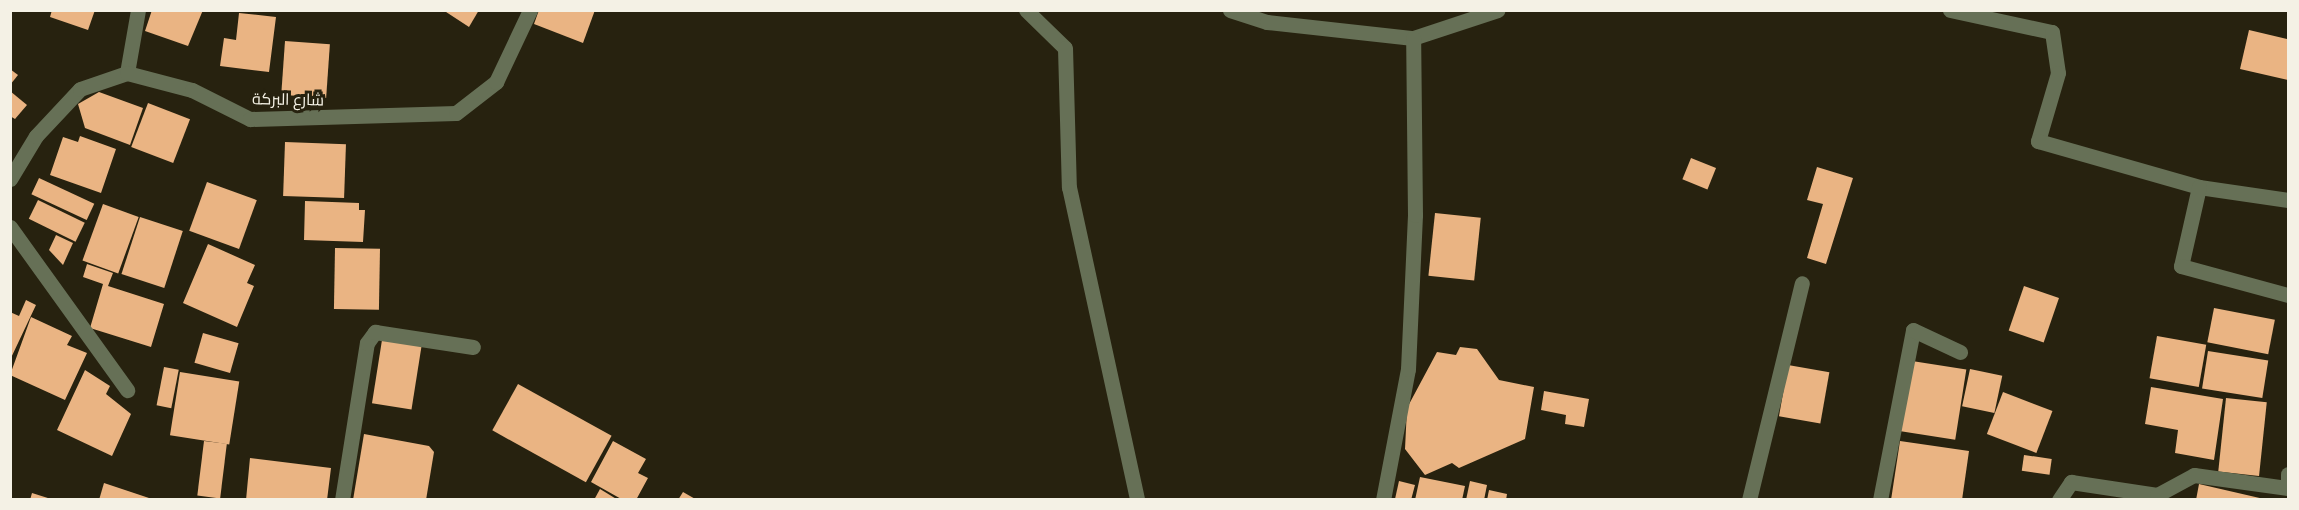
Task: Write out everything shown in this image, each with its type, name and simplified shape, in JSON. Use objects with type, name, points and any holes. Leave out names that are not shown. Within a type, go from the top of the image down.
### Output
[{"type":"street","name":"شارع البركة","points":[[127,73],[192,90],[250,119],[456,113],[496,82],[530,10]]},
{"type":"street","points":[[1026,10],[1065,48],[1070,187],[1137,500]]},
{"type":"street","points":[[1230,10],[1267,21],[1413,38],[1498,10]]},
{"type":"street","points":[[1950,10],[2052,32],[2058,73],[2038,141],[2199,187],[2289,200]]},
{"type":"street","points":[[10,179],[36,136],[80,89],[127,73],[135,13]]},
{"type":"street","points":[[1383,500],[1408,369],[1415,215],[1413,38]]},
{"type":"street","points":[[2199,187],[2181,266],[2289,296]]},
{"type":"street","points":[[10,227],[127,390]]},
{"type":"street","points":[[1749,500],[1802,283]]},
{"type":"street","points":[[1880,500],[1913,330],[1960,352]]},
{"type":"street","points":[[342,500],[367,343],[375,332],[473,347]]},
{"type":"street","points":[[2059,500],[2071,482],[2157,495],[2194,475],[2288,488],[2289,474]]},
{"type":"building","points":[[52,10],[95,10],[88,30],[50,17]]},
{"type":"building","points":[[152,10],[203,10],[188,46],[145,31]]},
{"type":"building","points":[[443,10],[479,10],[469,27]]},
{"type":"building","points":[[539,10],[595,10],[583,43],[534,24]]},
{"type":"building","points":[[239,13],[276,17],[269,72],[220,66],[224,38],[236,40]]},
{"type":"building","points":[[2249,30],[2287,39],[2288,80],[2240,69]]},
{"type":"building","points":[[285,41],[330,44],[326,98],[281,95]]},
{"type":"building","points":[[10,69],[18,75],[10,85]]},
{"type":"building","points":[[10,91],[27,105],[15,119],[10,116]]},
{"type":"building","points":[[99,92],[143,108],[130,145],[85,128],[78,104]]},
{"type":"building","points":[[148,103],[190,119],[173,163],[131,147]]},
{"type":"building","points":[[80,136],[116,149],[101,193],[50,175],[63,137],[78,142]]},
{"type":"building","points":[[285,142],[346,144],[344,198],[283,196]]},
{"type":"building","points":[[1691,158],[1716,168],[1707,189],[1682,179]]},
{"type":"building","points":[[1817,167],[1853,178],[1826,264],[1807,258],[1823,204],[1807,200]]},
{"type":"building","points":[[39,178],[94,204],[87,220],[31,194]]},
{"type":"building","points":[[207,182],[257,200],[239,249],[189,231]]},
{"type":"building","points":[[38,200],[85,223],[76,242],[29,219]]},
{"type":"building","points":[[305,201],[359,203],[359,210],[365,210],[363,242],[304,240]]},
{"type":"building","points":[[103,204],[139,217],[118,273],[82,260]]},
{"type":"building","points":[[1435,213],[1481,218],[1474,280],[1428,276]]},
{"type":"building","points":[[140,217],[183,231],[164,288],[121,274]]},
{"type":"building","points":[[56,235],[73,243],[63,265],[49,250]]},
{"type":"building","points":[[208,244],[255,265],[247,283],[254,286],[237,327],[183,303]]},
{"type":"building","points":[[335,248],[380,249],[379,310],[334,309]]},
{"type":"building","points":[[87,264],[113,273],[108,286],[164,304],[151,347],[90,328],[103,284],[83,277]]},
{"type":"building","points":[[2024,286],[2059,298],[2044,342],[2009,330]]},
{"type":"building","points":[[26,300],[36,305],[10,360],[10,312],[19,316]]},
{"type":"building","points":[[2214,308],[2275,320],[2268,354],[2207,342]]},
{"type":"building","points":[[31,317],[72,336],[67,345],[87,353],[65,400],[10,375]]},
{"type":"building","points":[[203,333],[239,343],[230,373],[194,363]]},
{"type":"building","points":[[2157,336],[2206,345],[2199,387],[2150,378]]},
{"type":"building","points":[[382,340],[422,346],[411,409],[372,403]]},
{"type":"building","points":[[1460,347],[1477,349],[1499,380],[1534,387],[1525,439],[1459,468],[1452,463],[1425,475],[1405,449],[1407,408],[1437,352],[1456,355]]},
{"type":"building","points":[[2208,351],[2268,361],[2262,398],[2202,389]]},
{"type":"building","points":[[1912,361],[1966,370],[1955,440],[1901,431]]},
{"type":"building","points":[[1788,365],[1829,372],[1820,424],[1779,416]]},
{"type":"building","points":[[164,367],[179,370],[171,408],[157,405]]},
{"type":"building","points":[[1970,369],[2002,376],[1994,413],[1962,406]]},
{"type":"building","points":[[85,370],[110,386],[106,394],[131,414],[112,456],[57,430]]},
{"type":"building","points":[[180,372],[239,381],[229,445],[170,435]]},
{"type":"building","points":[[518,384],[612,436],[586,482],[492,430]]},
{"type":"building","points":[[2151,387],[2223,399],[2214,460],[2175,453],[2178,430],[2145,424]]},
{"type":"building","points":[[1544,391],[1589,399],[1584,427],[1565,424],[1566,415],[1541,410]]},
{"type":"building","points":[[2003,392],[2052,411],[2036,453],[1987,434]]},
{"type":"building","points":[[2226,398],[2267,402],[2259,476],[2218,472]]},
{"type":"building","points":[[364,434],[429,446],[434,452],[426,500],[353,500]]},
{"type":"building","points":[[204,441],[227,444],[220,498],[197,496]]},
{"type":"building","points":[[613,441],[646,459],[638,473],[648,478],[636,500],[623,500],[591,482]]},
{"type":"building","points":[[1900,441],[1969,451],[1962,500],[1891,500]]},
{"type":"building","points":[[2024,455],[2052,459],[2050,475],[2022,471]]},
{"type":"building","points":[[250,458],[331,468],[327,500],[246,500]]},
{"type":"building","points":[[1420,477],[1465,486],[1462,500],[1415,500]]},
{"type":"building","points":[[1399,481],[1415,485],[1411,500],[1395,499]]},
{"type":"building","points":[[1470,481],[1487,485],[1484,500],[1466,500]]},
{"type":"building","points":[[104,483],[152,499],[152,500],[99,500]]},
{"type":"building","points":[[2199,484],[2264,499],[2264,500],[2196,500]]},
{"type":"building","points":[[600,489],[618,500],[594,500]]},
{"type":"building","points":[[1489,490],[1507,494],[1506,500],[1487,500]]},
{"type":"building","points":[[683,492],[697,500],[678,500]]},
{"type":"building","points":[[32,493],[51,499],[51,500],[30,500]]}]
